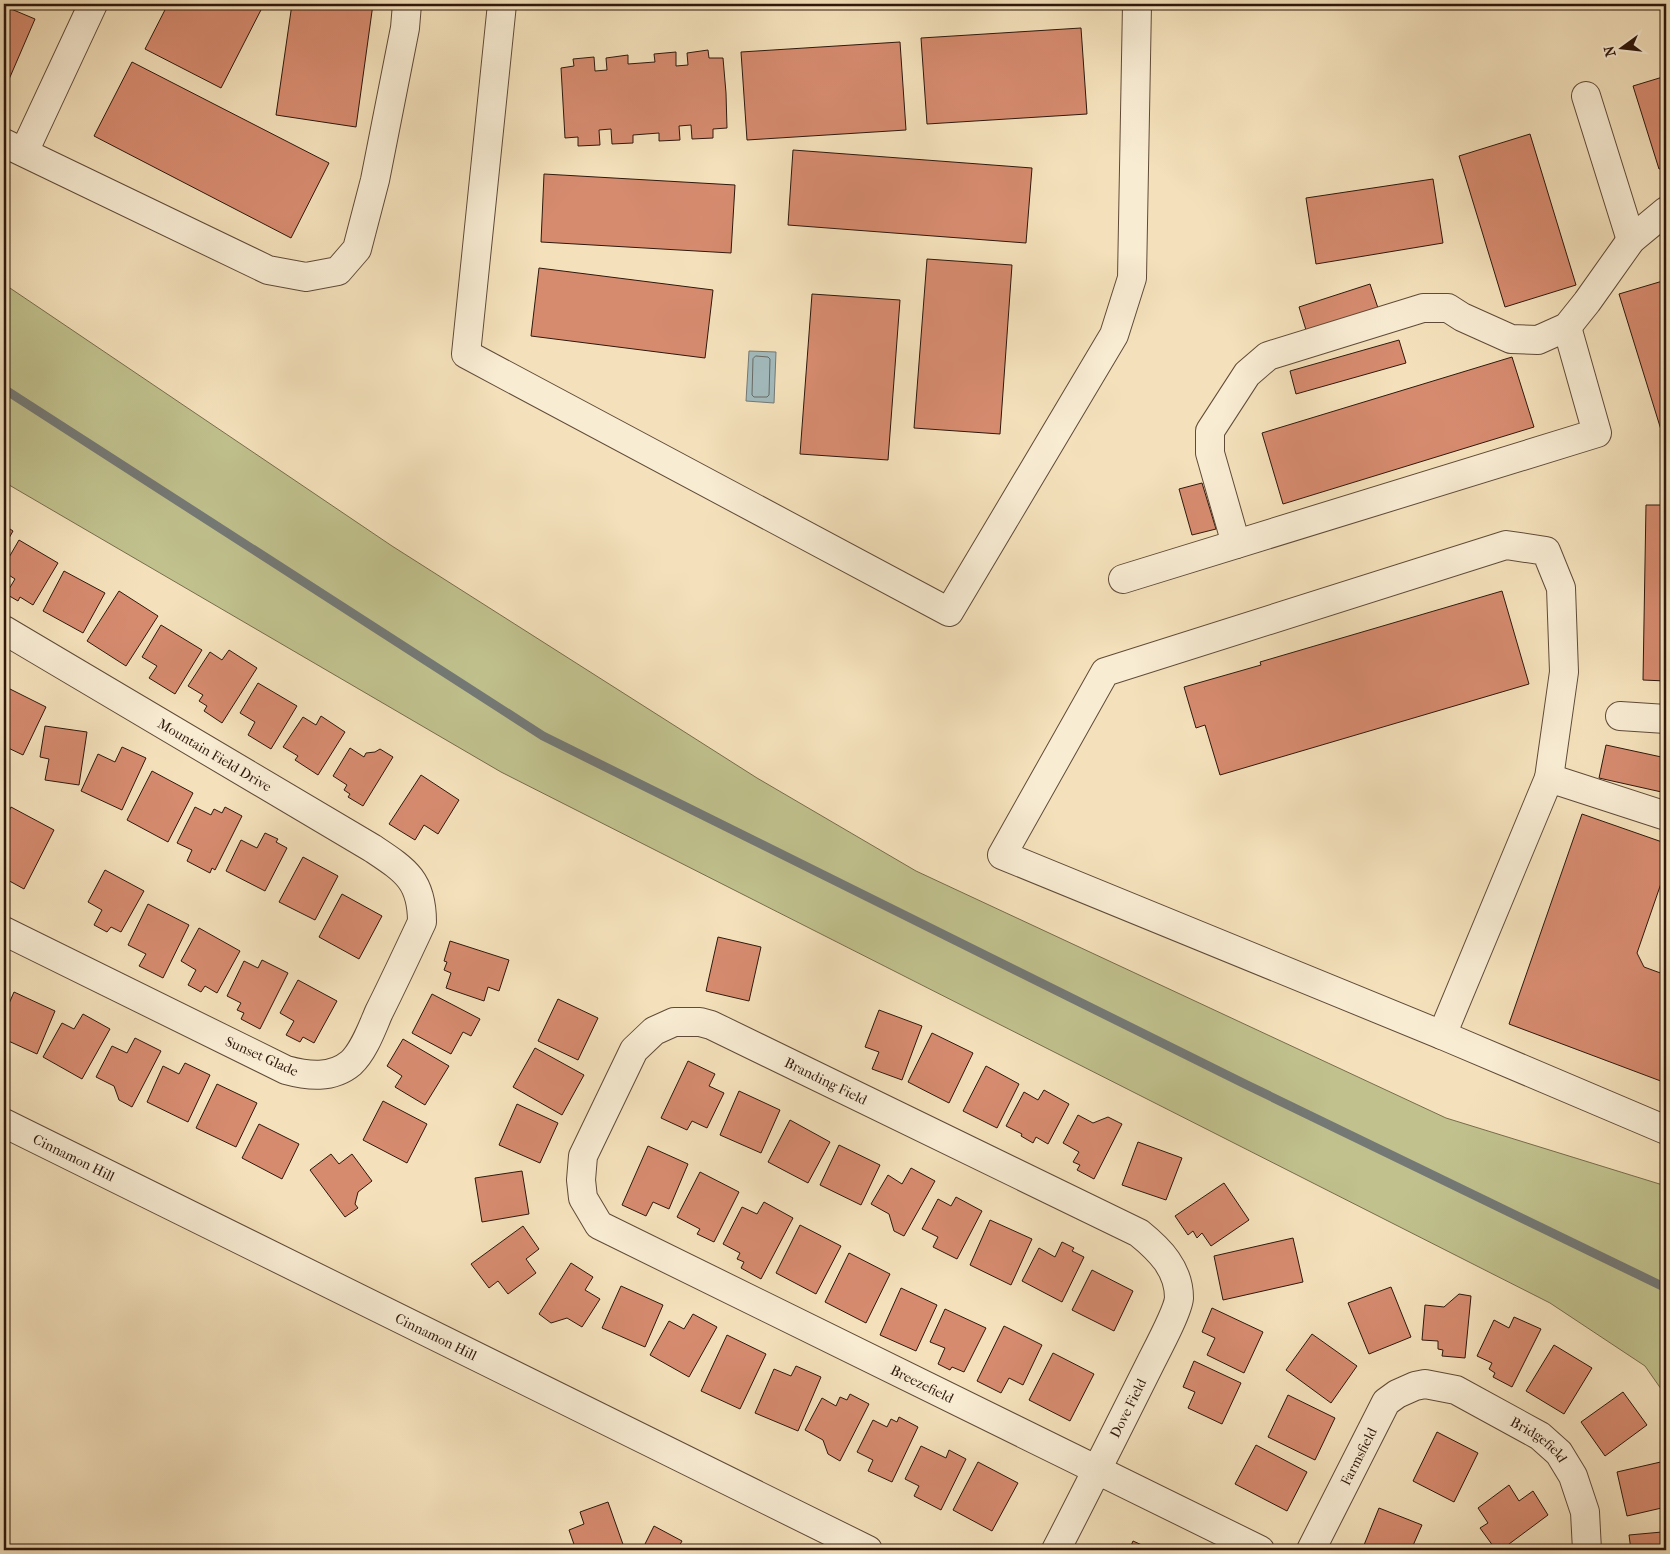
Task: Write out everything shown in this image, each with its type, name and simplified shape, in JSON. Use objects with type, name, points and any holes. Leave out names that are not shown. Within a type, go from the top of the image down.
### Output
[{"type":"street","points":[[93,4],[14,147],[268,270],[306,277],[338,271],[357,249],[375,180],[405,28],[407,4]]},
{"type":"street","points":[[502,4],[466,354],[949,612],[1114,335],[1132,278],[1137,4]]},
{"type":"street","points":[[1586,96],[1631,240]]},
{"type":"street","points":[[1236,544],[1210,453],[1210,431],[1247,374],[1268,356],[1423,308],[1448,308],[1462,317],[1511,339],[1538,340],[1567,327],[1631,240],[1666,211]]},
{"type":"street","points":[[1122,579],[1597,433],[1567,327]]},
{"type":"street","points":[[1442,1035],[1549,778],[1564,672],[1562,588],[1546,551],[1506,545],[1105,672],[1002,855],[1442,1035],[1666,1130]]},
{"type":"street","name":"Mountain Field Drive","points":[[4,630],[372,848],[401,867],[418,890]]},
{"type":"street","points":[[1620,716],[1666,719]]},
{"type":"street","points":[[1549,778],[1666,816]]},
{"type":"street","name":"Sunset Glade","points":[[4,931],[286,1070],[304,1075],[322,1075],[335,1072],[352,1062],[365,1043],[422,922],[422,906],[418,890]]},
{"type":"street","name":"Branding Field","points":[[590,1211],[582,1198],[583,1156],[634,1050],[654,1031],[674,1022],[700,1022],[1139,1233],[1157,1247],[1168,1263]]},
{"type":"street","name":"Cinnamon Hill","points":[[4,1124],[868,1550]]},
{"type":"street","name":"Breezefield","points":[[590,1211],[599,1225],[1260,1550]]},
{"type":"street","name":"Dove Field","points":[[1056,1550],[1167,1330],[1179,1300],[1176,1276],[1168,1263]]},
{"type":"street","name":"Farmsfield","points":[[1311,1550],[1386,1402],[1397,1394],[1425,1384]]},
{"type":"street","name":"Bridgefield","points":[[1425,1384],[1456,1390],[1540,1436],[1559,1453],[1573,1476],[1585,1512],[1587,1550]]},
{"type":"green space","points":[[4,284],[392,546],[757,778],[916,871],[1446,1118],[1666,1186],[1666,1396],[1645,1366],[1550,1303],[501,772],[4,482]]},
{"type":"water","points":[[749,351],[776,352],[774,403],[746,401]]},
{"type":"building","points":[[168,4],[264,4],[221,88],[145,49]]},
{"type":"building","points":[[292,4],[373,4],[356,127],[276,115]]},
{"type":"building","points":[[4,6],[35,19],[4,91]]},
{"type":"building","points":[[1081,28],[1087,114],[927,124],[921,38]]},
{"type":"building","points":[[900,42],[906,130],[747,140],[741,52]]},
{"type":"building","points":[[708,50],[709,58],[723,58],[726,93],[727,128],[713,129],[713,138],[692,139],[691,125],[679,126],[680,140],[659,141],[659,133],[633,135],[633,143],[612,144],[611,129],[599,130],[600,145],[578,146],[578,137],[565,138],[561,68],[574,66],[573,59],[594,57],[595,71],[607,70],[606,58],[628,55],[628,64],[655,62],[654,54],[676,52],[676,66],[688,65],[687,53]]},
{"type":"building","points":[[132,62],[329,163],[291,238],[94,136]]},
{"type":"building","points":[[1666,76],[1666,167],[1659,169],[1633,86]]},
{"type":"building","points":[[1530,134],[1576,285],[1505,307],[1459,156]]},
{"type":"building","points":[[793,150],[1032,168],[1026,243],[788,225]]},
{"type":"building","points":[[544,174],[735,185],[731,253],[541,242]]},
{"type":"building","points":[[1433,179],[1443,243],[1316,264],[1306,198]]},
{"type":"building","points":[[927,259],[1012,265],[1000,434],[914,428]]},
{"type":"building","points":[[539,268],[713,290],[705,358],[531,336]]},
{"type":"building","points":[[1666,280],[1666,432],[1662,433],[1619,294]]},
{"type":"building","points":[[1370,284],[1378,308],[1306,330],[1299,307]]},
{"type":"building","points":[[812,294],[900,300],[888,460],[800,454]]},
{"type":"building","points":[[1399,340],[1406,363],[1296,394],[1290,371]]},
{"type":"building","points":[[1512,357],[1534,427],[1283,504],[1262,433]]},
{"type":"building","points":[[1202,483],[1216,529],[1192,535],[1179,489]]},
{"type":"building","points":[[1646,505],[1666,505],[1666,681],[1643,680]]},
{"type":"building","points":[[4,525],[13,531],[4,547]]},
{"type":"building","points":[[19,540],[58,563],[33,605],[20,597],[18,601],[6,594],[15,579],[4,572],[4,566]]},
{"type":"building","points":[[64,571],[105,593],[83,633],[43,611]]},
{"type":"building","points":[[119,591],[158,616],[126,666],[87,641]]},
{"type":"building","points":[[1502,591],[1529,684],[1220,775],[1205,725],[1196,728],[1184,687],[1261,665],[1260,662]]},
{"type":"building","points":[[161,625],[202,650],[175,694],[149,678],[157,666],[142,657]]},
{"type":"building","points":[[229,650],[257,668],[222,723],[204,711],[207,706],[199,701],[203,695],[188,686],[210,652],[222,660]]},
{"type":"building","points":[[258,683],[297,706],[271,749],[248,735],[255,722],[240,713]]},
{"type":"building","points":[[4,686],[46,707],[23,755],[4,746]]},
{"type":"building","points":[[321,716],[345,732],[318,775],[295,760],[298,756],[283,747],[303,717],[316,725]]},
{"type":"building","points":[[45,726],[87,732],[79,785],[45,780],[49,759],[40,757]]},
{"type":"building","points":[[1606,745],[1666,758],[1666,793],[1599,778]]},
{"type":"building","points":[[122,747],[146,758],[122,810],[81,791],[98,754],[115,762]]},
{"type":"building","points":[[350,748],[364,757],[366,753],[375,752],[380,749],[393,757],[363,806],[348,797],[350,794],[344,790],[347,785],[333,776]]},
{"type":"building","points":[[152,771],[193,793],[168,842],[127,820]]},
{"type":"building","points":[[421,775],[459,800],[438,834],[424,825],[415,840],[389,824]]},
{"type":"building","points":[[11,807],[54,830],[24,889],[4,878],[4,821]]},
{"type":"building","points":[[195,807],[211,815],[214,809],[222,813],[225,807],[242,816],[215,870],[212,868],[210,873],[187,861],[192,850],[177,843]]},
{"type":"building","points":[[1582,814],[1665,843],[1666,869],[1637,953],[1644,967],[1666,975],[1666,1083],[1509,1024]]},
{"type":"building","points":[[265,833],[278,839],[276,842],[287,848],[265,891],[226,871],[241,840],[257,848]]},
{"type":"building","points":[[303,857],[338,876],[315,920],[279,902]]},
{"type":"building","points":[[105,870],[144,891],[121,932],[111,927],[107,932],[94,925],[102,910],[88,902]]},
{"type":"building","points":[[342,894],[382,916],[359,959],[319,937]]},
{"type":"building","points":[[148,904],[189,925],[163,978],[139,966],[146,954],[128,945]]},
{"type":"building","points":[[199,928],[240,951],[217,993],[205,986],[201,992],[188,985],[196,970],[181,961]]},
{"type":"building","points":[[718,937],[761,947],[749,1001],[706,991]]},
{"type":"building","points":[[450,941],[509,960],[499,991],[488,987],[484,1001],[446,988],[451,973],[444,970],[447,962],[444,961]]},
{"type":"building","points":[[262,960],[288,973],[260,1029],[241,1019],[244,1013],[237,1010],[241,1003],[227,996],[244,961],[258,968]]},
{"type":"building","points":[[298,980],[337,1001],[314,1043],[303,1037],[300,1042],[286,1035],[294,1021],[280,1013]]},
{"type":"building","points":[[14,992],[55,1011],[37,1054],[4,1039],[4,1015]]},
{"type":"building","points":[[432,994],[480,1019],[471,1036],[463,1032],[451,1054],[412,1033]]},
{"type":"building","points":[[558,999],[598,1018],[578,1060],[538,1041]]},
{"type":"building","points":[[879,1010],[922,1026],[902,1080],[872,1069],[879,1052],[865,1047]]},
{"type":"building","points":[[83,1014],[110,1029],[82,1079],[43,1057],[62,1023],[74,1029]]},
{"type":"building","points":[[932,1033],[973,1053],[949,1103],[908,1082]]},
{"type":"building","points":[[135,1038],[161,1051],[132,1107],[119,1100],[114,1086],[96,1077],[112,1046],[127,1053]]},
{"type":"building","points":[[403,1039],[449,1066],[425,1105],[395,1087],[402,1076],[387,1066]]},
{"type":"building","points":[[535,1048],[584,1075],[562,1115],[513,1087]]},
{"type":"building","points":[[688,1061],[715,1074],[709,1086],[724,1093],[707,1128],[692,1121],[687,1130],[661,1118]]},
{"type":"building","points":[[185,1063],[210,1075],[188,1122],[147,1102],[163,1066],[179,1074]]},
{"type":"building","points":[[986,1066],[1019,1084],[997,1128],[963,1111]]},
{"type":"building","points":[[217,1084],[257,1103],[236,1147],[196,1128]]},
{"type":"building","points":[[1044,1090],[1069,1104],[1048,1144],[1036,1137],[1033,1143],[1021,1136],[1022,1134],[1006,1126],[1024,1092],[1038,1100]]},
{"type":"building","points":[[739,1091],[780,1110],[761,1153],[720,1135]]},
{"type":"building","points":[[383,1101],[427,1124],[407,1163],[363,1140]]},
{"type":"building","points":[[517,1104],[558,1123],[540,1163],[499,1145]]},
{"type":"building","points":[[1078,1115],[1093,1123],[1108,1117],[1122,1124],[1094,1179],[1077,1170],[1080,1165],[1073,1162],[1079,1152],[1063,1143]]},
{"type":"building","points":[[790,1120],[830,1142],[808,1183],[768,1162]]},
{"type":"building","points":[[259,1124],[299,1144],[282,1179],[242,1158]]},
{"type":"building","points":[[1138,1142],[1182,1158],[1166,1200],[1122,1185]]},
{"type":"building","points":[[839,1145],[880,1165],[861,1205],[820,1185]]},
{"type":"building","points":[[648,1146],[688,1164],[669,1209],[653,1202],[646,1216],[622,1205]]},
{"type":"building","points":[[331,1154],[339,1164],[352,1154],[372,1181],[358,1192],[355,1204],[358,1208],[345,1217],[310,1170]]},
{"type":"building","points":[[911,1168],[935,1181],[904,1236],[894,1231],[889,1214],[871,1204],[888,1175],[902,1184]]},
{"type":"building","points":[[522,1171],[529,1214],[482,1222],[475,1178]]},
{"type":"building","points":[[700,1172],[739,1192],[714,1242],[697,1234],[700,1229],[677,1217]]},
{"type":"building","points":[[1224,1183],[1249,1220],[1211,1246],[1202,1233],[1197,1238],[1193,1231],[1188,1235],[1175,1216]]},
{"type":"building","points":[[956,1197],[982,1211],[957,1259],[933,1247],[938,1237],[922,1229],[938,1199],[951,1206]]},
{"type":"building","points":[[764,1202],[793,1218],[761,1279],[741,1268],[744,1262],[737,1259],[740,1253],[723,1244],[742,1207],[757,1214]]},
{"type":"building","points":[[990,1220],[1032,1239],[1011,1285],[970,1265]]},
{"type":"building","points":[[800,1225],[841,1246],[816,1294],[776,1273]]},
{"type":"building","points":[[523,1226],[539,1249],[526,1259],[536,1273],[508,1294],[498,1281],[489,1288],[471,1264]]},
{"type":"building","points":[[1293,1238],[1303,1282],[1223,1300],[1214,1256]]},
{"type":"building","points":[[1062,1242],[1074,1248],[1072,1251],[1084,1257],[1062,1302],[1022,1281],[1039,1248],[1055,1257]]},
{"type":"building","points":[[849,1253],[890,1274],[866,1323],[825,1302]]},
{"type":"building","points":[[571,1263],[593,1277],[585,1290],[600,1299],[582,1327],[567,1318],[551,1323],[539,1314]]},
{"type":"building","points":[[1092,1270],[1133,1291],[1114,1331],[1072,1310]]},
{"type":"building","points":[[621,1286],[663,1305],[645,1347],[602,1328]]},
{"type":"building","points":[[1391,1287],[1411,1337],[1369,1354],[1348,1303]]},
{"type":"building","points":[[901,1288],[937,1305],[916,1351],[880,1335]]},
{"type":"building","points":[[1459,1294],[1471,1296],[1465,1358],[1442,1356],[1443,1350],[1438,1349],[1438,1341],[1422,1340],[1425,1305],[1444,1307]]},
{"type":"building","points":[[1212,1308],[1263,1332],[1244,1373],[1207,1355],[1215,1338],[1202,1332]]},
{"type":"building","points":[[945,1309],[986,1328],[964,1372],[952,1367],[950,1370],[938,1364],[945,1348],[930,1342]]},
{"type":"building","points":[[693,1314],[717,1327],[689,1377],[650,1355],[669,1321],[684,1329]]},
{"type":"building","points":[[1514,1317],[1541,1329],[1512,1387],[1493,1377],[1495,1373],[1489,1369],[1492,1363],[1477,1356],[1494,1320],[1509,1328]]},
{"type":"building","points":[[1004,1326],[1042,1345],[1023,1385],[1009,1378],[1001,1393],[977,1381]]},
{"type":"building","points":[[1312,1334],[1357,1366],[1331,1403],[1286,1370]]},
{"type":"building","points":[[727,1335],[766,1354],[740,1409],[701,1391]]},
{"type":"building","points":[[1554,1345],[1592,1368],[1564,1414],[1526,1391]]},
{"type":"building","points":[[1053,1353],[1094,1374],[1070,1421],[1029,1400]]},
{"type":"building","points":[[1194,1361],[1241,1383],[1222,1424],[1188,1408],[1195,1392],[1183,1387]]},
{"type":"building","points":[[796,1366],[821,1377],[798,1431],[755,1413],[774,1369],[791,1376]]},
{"type":"building","points":[[1623,1392],[1647,1425],[1605,1456],[1581,1422]]},
{"type":"building","points":[[850,1394],[869,1404],[840,1461],[828,1454],[823,1440],[805,1430],[822,1398],[836,1406],[840,1397],[847,1400]]},
{"type":"building","points":[[1288,1395],[1335,1418],[1315,1460],[1268,1437]]},
{"type":"building","points":[[899,1417],[918,1427],[892,1482],[868,1471],[873,1460],[857,1452],[873,1420],[887,1427],[891,1419],[897,1422]]},
{"type":"building","points":[[1437,1432],[1478,1453],[1454,1502],[1413,1481]]},
{"type":"building","points":[[1256,1445],[1307,1472],[1287,1511],[1235,1484]]},
{"type":"building","points":[[921,1446],[946,1458],[949,1450],[966,1459],[941,1510],[914,1496],[919,1486],[905,1479]]},
{"type":"building","points":[[1665,1461],[1666,1507],[1627,1516],[1617,1472]]},
{"type":"building","points":[[978,1462],[1018,1483],[992,1531],[953,1510]]},
{"type":"building","points":[[1509,1485],[1519,1501],[1533,1491],[1548,1515],[1501,1550],[1496,1550],[1480,1528],[1488,1523],[1478,1508]]},
{"type":"building","points":[[608,1502],[625,1550],[576,1550],[569,1530],[584,1524],[580,1512]]},
{"type":"building","points":[[1379,1508],[1422,1525],[1411,1550],[1362,1550]]},
{"type":"building","points":[[654,1526],[682,1541],[677,1550],[642,1550]]},
{"type":"building","points":[[1662,1532],[1664,1550],[1631,1550],[1629,1535]]},
{"type":"building","points":[[1133,1541],[1153,1550],[1129,1550]]},
{"type":"building","points":[[1430,1545],[1440,1550],[1427,1550]]},
{"type":"waterway","points":[[4,389],[543,736],[1247,1085],[1666,1288]]}]
